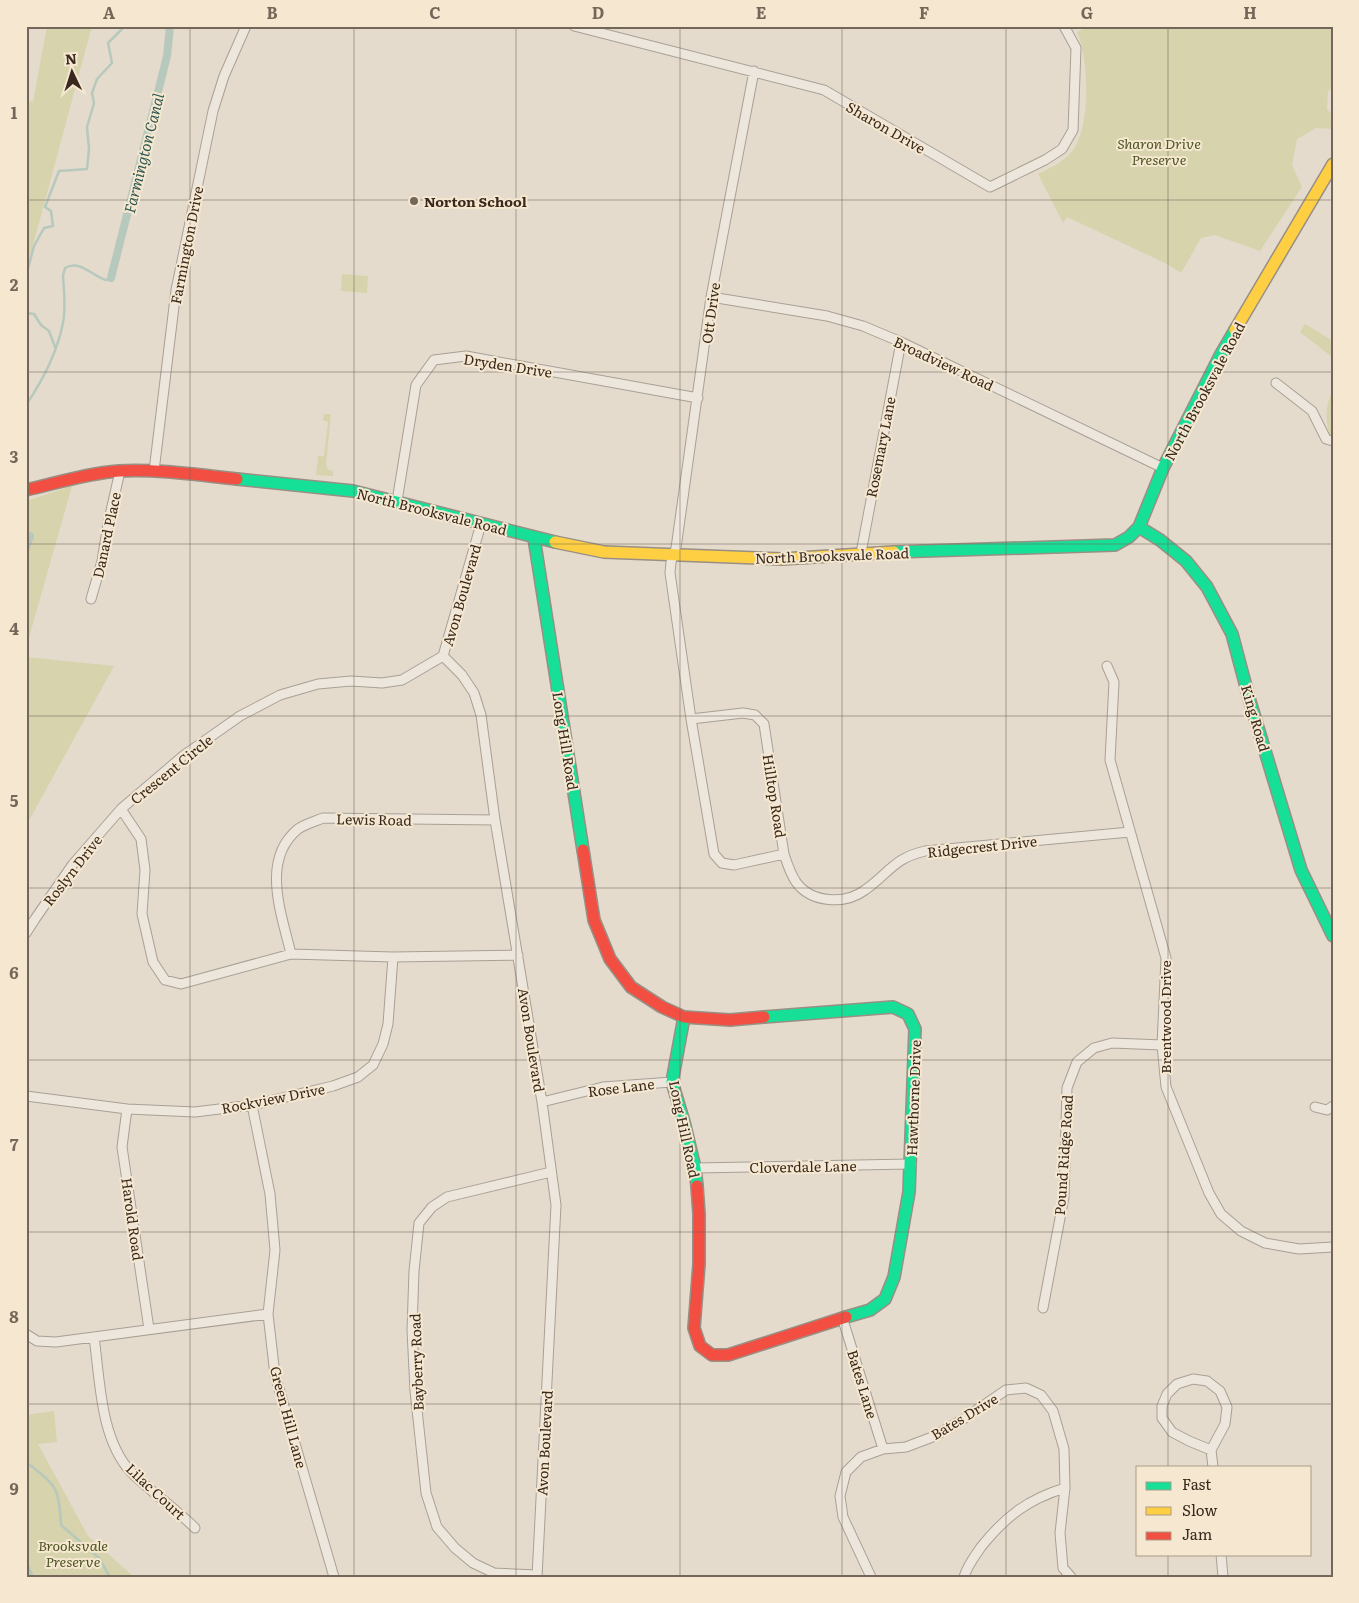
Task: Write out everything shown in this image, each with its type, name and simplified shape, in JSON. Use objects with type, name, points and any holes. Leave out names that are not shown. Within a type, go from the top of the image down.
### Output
[{"type":"street","name":"Farmington Drive","points":[[154,471],[176,290],[211,120],[224,76],[246,26]]},
{"type":"street","name":"Sharon Drive","points":[[574,26],[824,90],[990,187],[1045,160],[1062,149],[1073,130],[1076,48],[1064,26]]},
{"type":"street","name":"Ott Drive","points":[[673,555],[676,548],[711,297],[754,71]]},
{"type":"street","name":"North Brooksvale Road","points":[[26,490],[69,479],[120,471],[154,471],[353,491],[534,538],[604,552],[782,559],[861,553],[1115,546],[1129,538],[1139,527],[1163,468],[1221,354],[1333,164]]},
{"type":"street","name":"Broadview Road","points":[[711,297],[827,316],[863,326],[901,342],[1163,468]]},
{"type":"street","name":"Rosemary Lane","points":[[861,553],[901,342]]},
{"type":"street","name":"Dryden Drive","points":[[397,501],[416,385],[434,360],[466,356],[698,398]]},
{"type":"street","points":[[1276,383],[1312,411],[1326,439],[1333,441]]},
{"type":"street","name":"Danard Place","points":[[91,599],[102,561],[120,471]]},
{"type":"street","name":"Avon Boulevard","points":[[482,524],[443,656],[462,675],[474,693],[481,715],[496,820],[542,1102],[556,1205],[537,1576]]},
{"type":"street","name":"King Road","points":[[1139,527],[1160,540],[1186,561],[1207,587],[1232,634],[1249,698],[1301,870],[1333,936]]},
{"type":"street","name":"Long Hill Road","points":[[534,538],[594,920],[610,959],[631,987],[662,1007],[684,1017],[672,1082],[695,1168],[699,1214],[700,1264],[694,1328],[700,1346],[712,1355],[728,1355],[844,1320]]},
{"type":"street","name":"Hilltop Road","points":[[673,555],[670,573],[691,719],[714,854],[722,862],[734,865],[784,854],[764,724],[755,715],[743,713],[691,719]]},
{"type":"street","name":"Crescent Circle","points":[[443,656],[402,680],[382,683],[351,681],[326,684],[280,695],[240,716],[183,756],[121,809],[141,840],[145,870],[142,914],[153,962],[165,980],[181,984],[291,954],[393,957],[518,955]]},
{"type":"street","name":"Brentwood Drive","points":[[1107,666],[1114,682],[1110,760],[1166,958],[1162,1045],[1166,1087],[1209,1193],[1221,1214],[1241,1231],[1265,1244],[1299,1249],[1333,1247]]},
{"type":"street","name":"Roslyn Drive","points":[[26,934],[73,864],[121,809]]},
{"type":"street","name":"Lewis Road","points":[[291,954],[278,896],[276,871],[282,847],[299,829],[324,818],[496,820]]},
{"type":"street","name":"Ridgecrest Drive","points":[[784,854],[796,882],[807,893],[821,899],[836,900],[852,898],[909,855],[925,851],[1130,832]]},
{"type":"street","name":"Rockview Drive","points":[[26,1096],[127,1109],[195,1112],[252,1105],[358,1077],[373,1065],[383,1044],[388,1024],[393,957]]},
{"type":"street","name":"Hawthorne Drive","points":[[684,1017],[730,1020],[893,1008],[908,1014],[915,1029],[911,1164],[894,1276],[885,1299],[870,1310],[844,1320]]},
{"type":"street","name":"Pound Ridge Road","points":[[1043,1308],[1064,1196],[1067,1088],[1077,1062],[1094,1048],[1112,1043],[1162,1045]]},
{"type":"street","name":"Rose Lane","points":[[542,1102],[604,1087],[672,1082]]},
{"type":"street","name":"Green Hill Lane","points":[[252,1105],[270,1194],[275,1250],[268,1314],[275,1375],[334,1577]]},
{"type":"street","points":[[1315,1107],[1327,1110],[1333,1106]]},
{"type":"street","name":"Harold Road","points":[[127,1109],[122,1147],[149,1329]]},
{"type":"street","name":"Cloverdale Lane","points":[[695,1168],[911,1164]]},
{"type":"street","name":"Bayberry Road","points":[[537,1576],[494,1573],[473,1563],[437,1527],[426,1493],[415,1391],[412,1330],[414,1271],[419,1223],[432,1207],[447,1197],[551,1172]]},
{"type":"street","points":[[26,1334],[38,1340],[56,1342],[268,1314]]},
{"type":"street","name":"Bates Lane","points":[[844,1320],[883,1449]]},
{"type":"street","name":"Lilac Court","points":[[94,1337],[105,1418],[114,1447],[131,1471],[195,1528]]},
{"type":"street","points":[[1211,1450],[1172,1432],[1162,1418],[1162,1406],[1167,1394],[1177,1384],[1193,1379],[1207,1381],[1220,1391],[1227,1407],[1225,1424],[1211,1450],[1213,1466]]},
{"type":"street","name":"Bates Drive","points":[[871,1577],[843,1517],[840,1496],[846,1472],[862,1457],[883,1449],[906,1446],[935,1436],[1006,1390],[1026,1388],[1041,1395],[1054,1411],[1064,1449],[1065,1488],[1060,1533],[1063,1568],[1070,1577]]},
{"type":"street","points":[[964,1577],[977,1553],[995,1529],[1015,1511],[1044,1494],[1065,1488]]},
{"type":"street","points":[[1221,1556],[1223,1577]]},
{"type":"green space","points":[[47,26],[92,26],[26,271],[26,100],[33,102]]},
{"type":"green space","name":"Sharon Drive Preserve","points":[[1090,26],[1333,26],[1333,87],[1328,91],[1327,109],[1333,116],[1333,129],[1316,128],[1297,139],[1292,165],[1302,187],[1260,251],[1215,235],[1201,238],[1181,273],[1167,264],[1067,217],[1063,223],[1038,174],[1066,158],[1079,139],[1085,109],[1086,74],[1077,32]]},
{"type":"green space","points":[[342,274],[368,276],[367,293],[341,291]]},
{"type":"green space","points":[[1305,324],[1333,341],[1333,362],[1331,356],[1300,332]]},
{"type":"green space","points":[[1333,390],[1333,412],[1330,418],[1333,419],[1333,438],[1330,437],[1327,413],[1328,402]]},
{"type":"green space","points":[[324,414],[331,414],[326,464],[328,470],[333,471],[333,476],[316,475],[318,456],[324,456],[328,422],[323,420]]},
{"type":"green space","points":[[72,486],[26,648],[26,501]]},
{"type":"green space","points":[[26,657],[114,666],[26,826]]},
{"type":"green space","name":"Brooksvale Preserve","points":[[54,1411],[57,1442],[38,1444],[88,1536],[134,1577],[26,1577],[26,1415]]},
{"type":"waterway","points":[[26,276],[34,246],[44,228],[53,226],[51,211],[45,207],[59,171],[87,169],[89,149],[87,127],[94,103],[92,93],[97,79],[112,63],[108,43],[125,26]]},
{"type":"waterway","name":"Farmington Canal","points":[[111,278],[167,56],[170,26]]},
{"type":"waterway","points":[[26,405],[49,366],[57,345],[63,323],[63,276],[65,268],[70,266],[81,267],[106,280],[111,278]]},
{"type":"waterway","points":[[26,313],[34,314],[41,325],[49,331],[55,347]]},
{"type":"waterway","name":"Farmington Canal","points":[[26,548],[30,536]]},
{"type":"waterway","points":[[26,1462],[44,1476],[54,1488],[59,1502],[61,1525],[99,1558],[110,1577]]},
{"type":"waterway","name":"Farmington Canal","points":[[26,1568],[30,1577]]},
{"type":"traffic: fast","points":[[894,552],[1115,545],[1129,537],[1139,527],[1163,468],[1235,330]]},
{"type":"traffic: fast","points":[[237,479],[353,491],[555,542]]},
{"type":"traffic: fast","points":[[1139,527],[1160,540],[1186,561],[1207,587],[1232,634],[1249,698],[1301,870],[1333,936]]},
{"type":"traffic: fast","points":[[534,538],[583,850]]},
{"type":"traffic: fast","points":[[764,1017],[893,1007],[908,1014],[915,1029],[909,1192],[894,1277],[885,1299],[870,1310],[846,1317]]},
{"type":"traffic: fast","points":[[684,1017],[672,1082],[684,1122],[695,1168],[697,1186]]},
{"type":"traffic: slow","points":[[1235,330],[1333,164]]},
{"type":"traffic: slow","points":[[555,542],[604,552],[782,559],[894,552]]},
{"type":"traffic: jam","points":[[26,490],[84,476],[119,471],[164,472],[237,479]]},
{"type":"traffic: jam","points":[[583,850],[594,920],[610,959],[631,987],[662,1007],[684,1017],[730,1020],[764,1017]]},
{"type":"traffic: jam","points":[[697,1186],[699,1264],[694,1328],[700,1346],[712,1355],[728,1355],[846,1317]]},
{"type":"place","name":"Norton School","points":[[414,201]]}]
